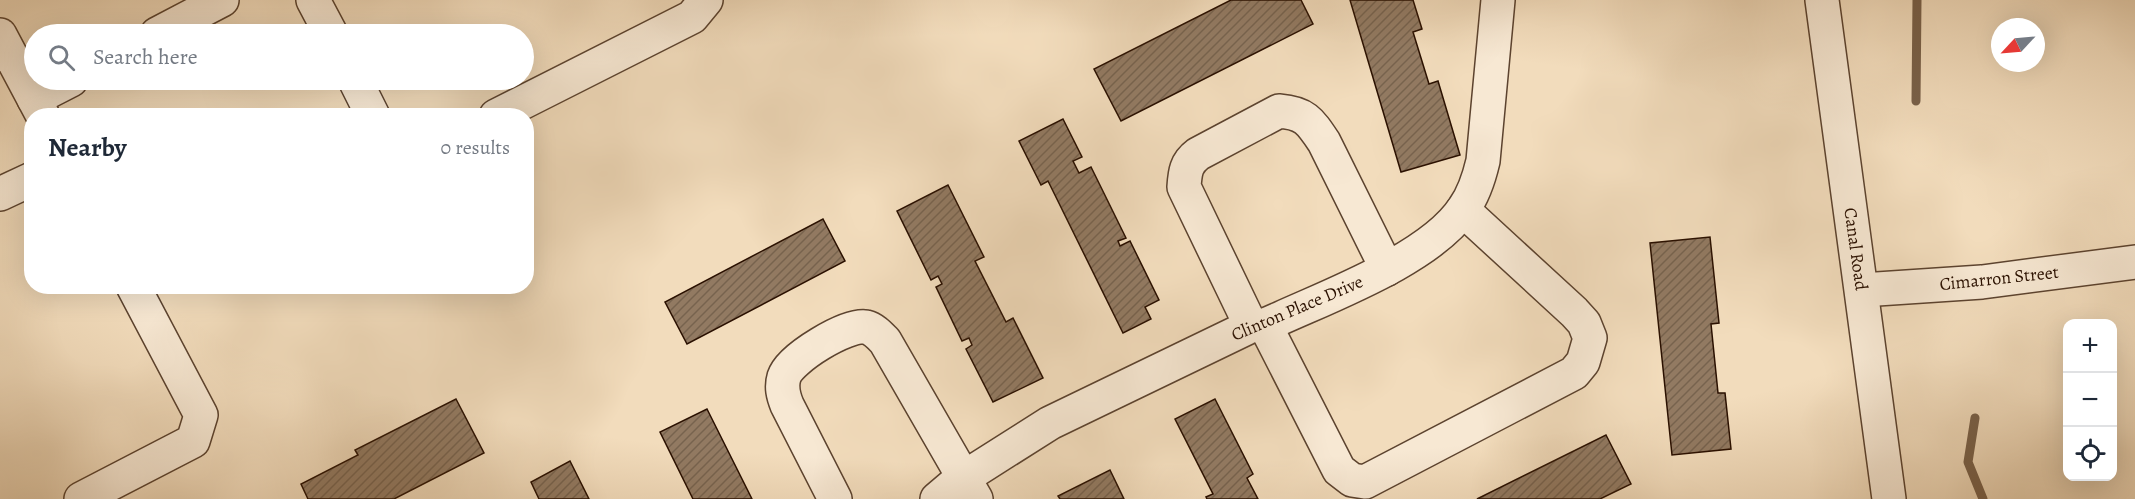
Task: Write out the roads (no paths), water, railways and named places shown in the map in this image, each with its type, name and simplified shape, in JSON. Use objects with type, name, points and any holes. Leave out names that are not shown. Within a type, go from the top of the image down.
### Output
[{"type":"street","points":[[175,24],[222,0]]},
{"type":"street","points":[[313,0],[326,24]]},
{"type":"street","points":[[512,108],[692,16],[706,0]]},
{"type":"street","name":"Clinton Place Drive","points":[[937,499],[957,482],[971,489],[1050,423],[1258,325],[1387,269],[1425,245],[1463,210],[1479,178],[1498,0]]},
{"type":"street","name":"Canal Road","points":[[1822,0],[1889,499]]},
{"type":"street","points":[[0,34],[25,97],[44,90]]},
{"type":"street","points":[[359,90],[369,108]]},
{"type":"street","points":[[1387,269],[1324,142],[1313,125],[1303,116],[1293,112],[1279,111],[1198,153],[1190,160],[1184,187],[1339,470],[1352,480],[1365,482],[1574,372],[1583,362],[1590,338],[1584,323],[1463,210]]},
{"type":"street","points":[[0,194],[24,183]]},
{"type":"street","name":"Cimarron Street","points":[[1862,290],[1982,282],[2135,262]]},
{"type":"street","points":[[81,499],[193,441],[201,415],[137,294]]},
{"type":"street","points":[[835,499],[782,391],[784,376],[792,364],[853,327],[867,327],[885,341],[971,489]]},
{"type":"waterway","points":[[1916,101],[1917,0]]},
{"type":"waterway","points":[[1975,418],[1968,462],[1983,499]]}]
